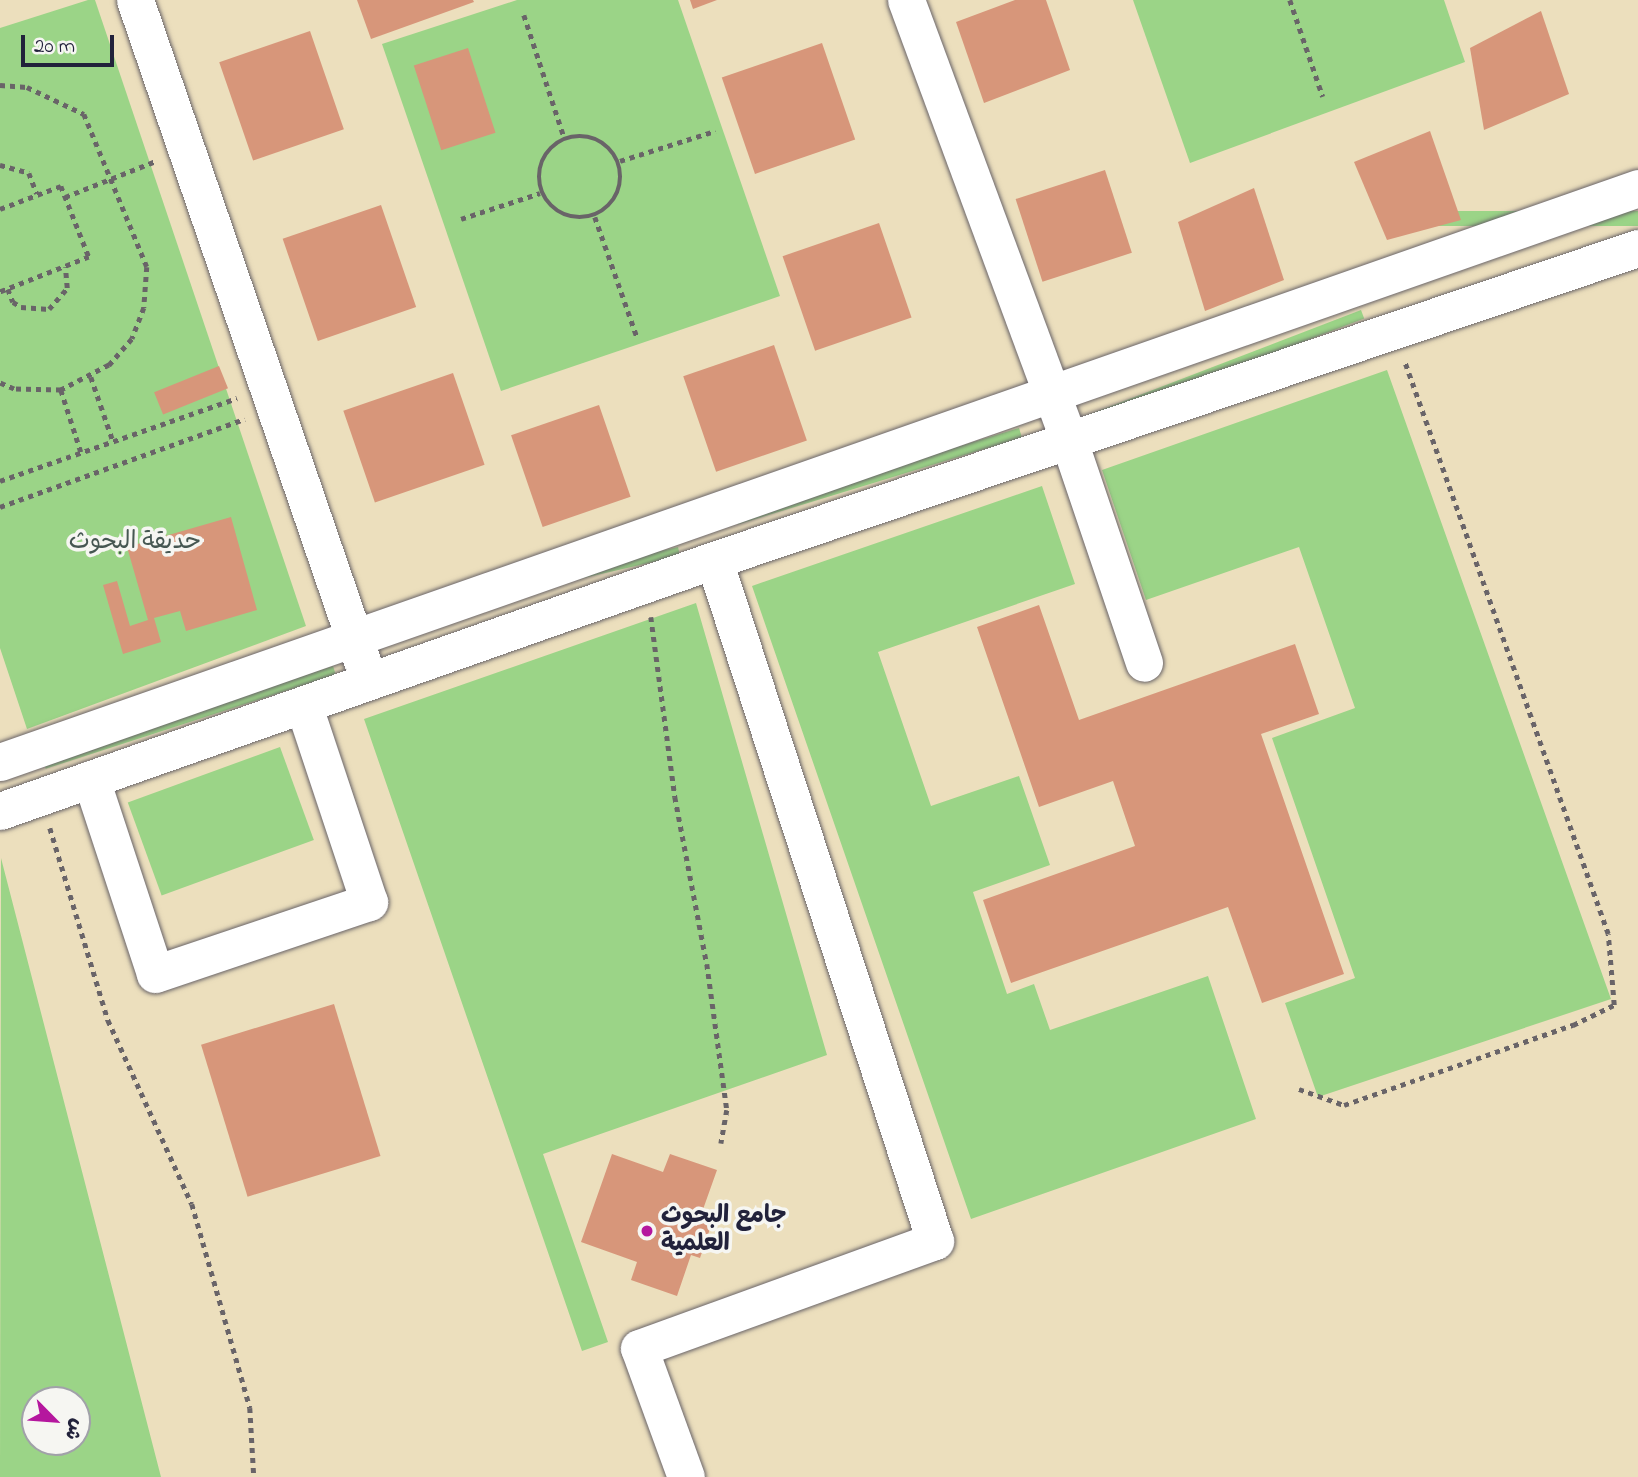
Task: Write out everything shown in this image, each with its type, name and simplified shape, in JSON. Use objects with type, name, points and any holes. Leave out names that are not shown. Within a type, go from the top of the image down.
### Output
[{"type":"street","points":[[135,0],[370,684]]},
{"type":"street","points":[[906,0],[1069,440],[1144,663]]},
{"type":"street","points":[[1638,188],[354,638],[2,754],[21,804],[370,684],[714,559],[1638,248]]},
{"type":"street","points":[[686,1477],[639,1348],[936,1241],[714,559]]},
{"type":"street","points":[[91,779],[155,974],[369,902],[304,706]]},
{"type":"path","points":[[1290,0],[1323,97]]},
{"type":"path","points":[[524,15],[564,137]]},
{"type":"path","points":[[0,85],[27,87],[84,114],[147,267],[144,308],[131,340],[109,365],[92,377],[61,390],[14,389],[0,383]]},
{"type":"path","points":[[620,161],[715,131]]},
{"type":"path","points":[[564,137],[597,138],[620,161],[619,194],[596,217],[563,216],[540,193],[541,160],[564,137]]},
{"type":"path","points":[[65,197],[186,149]]},
{"type":"path","points":[[0,165],[29,173],[37,194]]},
{"type":"path","points":[[0,209],[61,186],[89,257],[0,292]]},
{"type":"path","points":[[461,219],[540,193]]},
{"type":"path","points":[[596,217],[637,337]]},
{"type":"path","points":[[8,289],[13,302],[22,307],[49,309],[67,288],[65,267]]},
{"type":"path","points":[[1299,1089],[1343,1105],[1573,1025],[1614,1005],[1608,934],[1394,330]]},
{"type":"path","points":[[92,377],[113,441]]},
{"type":"path","points":[[61,390],[81,452]]},
{"type":"path","points":[[0,481],[113,441],[272,398]]},
{"type":"path","points":[[0,507],[272,398]]},
{"type":"path","points":[[645,585],[727,1111],[722,1143]]},
{"type":"path","points":[[21,804],[108,1020],[192,1204],[250,1408],[254,1477]]},
{"type":"green space","name":"حديقة البحوث","points":[[95,0],[306,626],[27,729],[0,648],[0,28]]},
{"type":"green space","points":[[517,0],[678,0],[780,296],[501,391],[382,44]]},
{"type":"green space","points":[[1133,0],[1444,0],[1465,62],[1190,163]]},
{"type":"green space","points":[[1408,211],[1638,211],[1638,226],[1408,226]]},
{"type":"green space","points":[[1361,310],[1364,318],[1087,425],[1084,416]]},
{"type":"green space","points":[[1387,370],[1611,999],[1318,1097],[1285,1003],[1355,978],[1272,738],[1355,708],[1299,547],[1146,600],[1102,470]]},
{"type":"green space","points":[[1019,428],[1022,438],[738,524],[735,515]]},
{"type":"green space","points":[[1042,486],[1075,584],[878,652],[931,806],[1019,776],[1050,865],[973,892],[1007,994],[1034,984],[1050,1030],[1208,976],[1256,1119],[971,1219],[752,586]]},
{"type":"green space","points":[[678,547],[680,556],[383,624],[381,616]]},
{"type":"green space","points":[[696,603],[827,1055],[543,1154],[608,1342],[582,1351],[364,719]]},
{"type":"green space","points":[[333,666],[336,675],[46,769],[43,760]]},
{"type":"green space","points":[[280,747],[314,840],[162,895],[128,802]]},
{"type":"green space","points":[[1,858],[161,1477],[0,1477]]},
{"type":"building","points":[[357,0],[473,0],[474,2],[371,39]]},
{"type":"building","points":[[690,0],[717,0],[693,9]]},
{"type":"building","points":[[1015,0],[1046,0],[1070,70],[984,103],[956,22]]},
{"type":"building","points":[[1541,11],[1569,94],[1484,130],[1470,48]]},
{"type":"building","points":[[310,31],[344,129],[253,161],[219,62]]},
{"type":"building","points":[[822,43],[855,139],[755,174],[722,78]]},
{"type":"building","points":[[468,48],[496,133],[441,150],[414,66]]},
{"type":"building","points":[[1430,131],[1461,220],[1387,240],[1354,162]]},
{"type":"building","points":[[1105,170],[1132,253],[1042,282],[1016,199]]},
{"type":"building","points":[[1254,188],[1284,280],[1205,311],[1178,222]]},
{"type":"building","points":[[381,205],[416,307],[318,341],[283,239]]},
{"type":"building","points":[[879,223],[912,318],[815,351],[783,256]]},
{"type":"building","points":[[774,345],[807,440],[716,472],[683,376]]},
{"type":"building","points":[[219,366],[228,388],[163,414],[154,392]]},
{"type":"building","points":[[453,373],[485,465],[375,502],[343,411]]},
{"type":"building","points":[[599,405],[631,497],[543,527],[511,435]]},
{"type":"building","points":[[231,517],[257,610],[186,631],[180,611],[154,618],[161,642],[123,654],[103,585],[117,581],[130,626],[148,620],[127,547]]},
{"type":"building","points":[[1039,605],[1079,720],[1295,644],[1319,714],[1261,734],[1344,974],[1262,1003],[1228,907],[1011,983],[983,900],[1135,846],[1113,781],[1039,807],[977,627]]},
{"type":"building","points":[[334,1004],[380,1156],[248,1197],[201,1045]]},
{"type":"building","name":"جامع البحوث العلمية","points":[[612,1154],[663,1172],[670,1154],[717,1170],[701,1215],[713,1220],[700,1258],[691,1255],[677,1296],[631,1280],[637,1262],[581,1242]]},
{"type":"place","name":"جامع البحوث العلمية","points":[[647,1231]]}]
